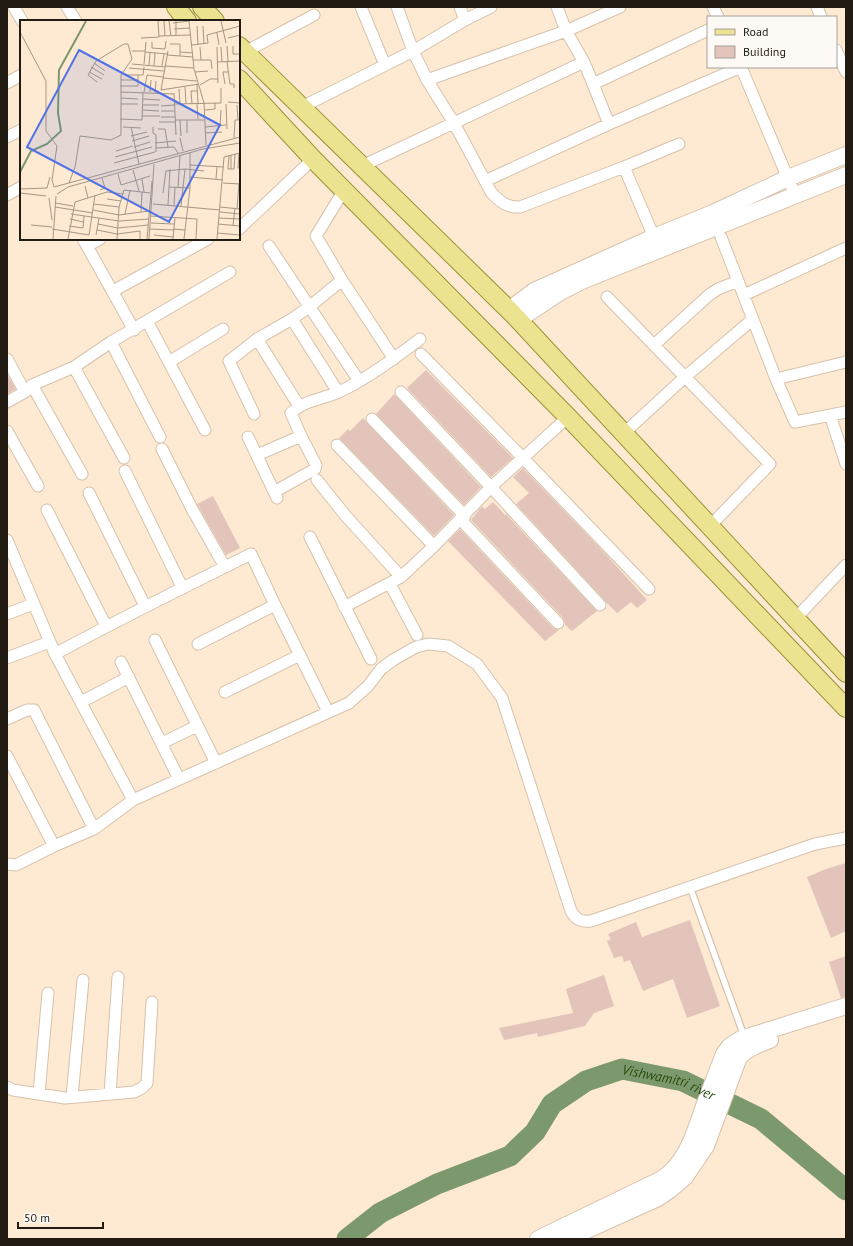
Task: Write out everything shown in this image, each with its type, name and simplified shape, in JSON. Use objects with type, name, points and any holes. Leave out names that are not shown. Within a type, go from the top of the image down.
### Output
[{"type":"main road","points":[[176,7],[186,20]]},
{"type":"main road","points":[[202,7],[214,20]]},
{"type":"main road","points":[[242,49],[514,315],[846,673]]},
{"type":"main road","points":[[240,80],[313,159],[568,417],[846,708]]},
{"type":"main road","points":[[514,315],[534,291],[654,237],[713,213],[788,178],[846,155]]},
{"type":"main road","points":[[514,315],[584,280],[846,175]]},
{"type":"main road","points":[[567,1239],[658,1198],[685,1177],[695,1150],[724,1054],[730,1046],[745,1038],[846,1006]]},
{"type":"main road","points":[[538,1239],[672,1173],[695,1150],[739,1057],[745,1051],[764,1042],[846,1018]]},
{"type":"street","points":[[14,7],[21,20]]},
{"type":"street","points":[[67,7],[75,20]]},
{"type":"street","points":[[361,7],[385,65]]},
{"type":"street","points":[[397,7],[413,51],[427,80],[454,123],[491,192],[499,201],[511,208],[520,207],[679,144]]},
{"type":"street","points":[[460,7],[465,20]]},
{"type":"street","points":[[302,107],[413,51],[465,20],[491,7]]},
{"type":"street","points":[[557,7],[566,31],[584,62],[609,124]]},
{"type":"street","points":[[427,80],[566,31],[620,7]]},
{"type":"street","points":[[713,7],[718,16]]},
{"type":"street","points":[[242,49],[314,15]]},
{"type":"street","points":[[593,84],[707,30]]},
{"type":"street","points":[[837,52],[846,72]]},
{"type":"street","points":[[362,166],[584,62]]},
{"type":"street","points":[[485,181],[609,124],[739,68]]},
{"type":"street","points":[[741,68],[795,196]]},
{"type":"street","points":[[7,83],[20,76]]},
{"type":"street","points":[[7,137],[20,130]]},
{"type":"street","points":[[240,228],[313,159]]},
{"type":"street","points":[[624,167],[654,237]]},
{"type":"street","points":[[7,195],[20,188]]},
{"type":"street","points":[[344,190],[316,236],[342,280],[394,359]]},
{"type":"street","points":[[721,237],[776,379],[796,422],[846,412]]},
{"type":"street","points":[[96,240],[85,243],[134,330]]},
{"type":"street","points":[[113,291],[206,240]]},
{"type":"street","points":[[269,246],[359,381]]},
{"type":"street","points":[[744,295],[846,248]]},
{"type":"street","points":[[7,402],[28,388],[74,367],[111,342],[134,330],[230,272]]},
{"type":"street","points":[[254,414],[229,361],[257,339],[292,319],[309,307],[342,280]]},
{"type":"street","points":[[654,345],[709,295],[718,289],[738,281]]},
{"type":"street","points":[[607,296],[770,464],[710,526]]},
{"type":"street","points":[[292,319],[338,392]]},
{"type":"street","points":[[623,434],[684,377],[754,319]]},
{"type":"street","points":[[147,321],[205,430]]},
{"type":"street","points":[[169,362],[223,329]]},
{"type":"street","points":[[257,339],[299,406]]},
{"type":"street","points":[[248,437],[276,495],[316,469],[316,465],[291,413],[299,406],[338,392],[359,381],[394,359],[420,339]]},
{"type":"street","points":[[111,342],[160,437]]},
{"type":"street","points":[[421,354],[649,589]]},
{"type":"street","points":[[7,359],[28,388],[82,474]]},
{"type":"street","points":[[776,379],[846,362]]},
{"type":"street","points":[[74,367],[124,458]]},
{"type":"street","points":[[401,392],[600,605]]},
{"type":"street","points":[[830,415],[846,464]]},
{"type":"street","points":[[344,606],[390,584],[400,577],[463,518],[491,487],[568,417]]},
{"type":"street","points":[[372,419],[558,624]]},
{"type":"street","points":[[7,430],[38,486]]},
{"type":"street","points":[[257,455],[301,436]]},
{"type":"street","points":[[337,445],[434,546]]},
{"type":"street","points":[[162,449],[192,509],[225,567]]},
{"type":"street","points":[[125,471],[182,588]]},
{"type":"street","points":[[317,480],[345,515],[400,577]]},
{"type":"street","points":[[88,493],[145,606]]},
{"type":"street","points":[[47,510],[106,626]]},
{"type":"street","points":[[310,537],[371,659]]},
{"type":"street","points":[[7,540],[49,642],[133,800]]},
{"type":"street","points":[[55,654],[145,606],[251,554],[328,712]]},
{"type":"street","points":[[796,618],[846,565]]},
{"type":"street","points":[[7,571],[18,566]]},
{"type":"street","points":[[390,584],[417,634]]},
{"type":"street","points":[[7,614],[33,604]]},
{"type":"street","points":[[198,644],[275,605]]},
{"type":"street","points":[[155,640],[216,763]]},
{"type":"street","points":[[7,658],[49,642]]},
{"type":"street","points":[[7,864],[16,865],[54,846],[94,829],[133,800],[348,702],[368,686],[381,669],[393,660],[416,647],[428,644],[448,646],[477,664],[502,698],[571,911],[575,918],[583,922],[591,921],[815,844],[846,838]]},
{"type":"street","points":[[225,692],[300,655]]},
{"type":"street","points":[[122,662],[179,779]]},
{"type":"street","points":[[81,702],[129,677]]},
{"type":"street","points":[[7,719],[27,710],[34,710],[94,829]]},
{"type":"street","points":[[162,743],[197,726]]},
{"type":"street","points":[[7,756],[54,846]]},
{"type":"street","points":[[110,1094],[118,977]]},
{"type":"street","points":[[72,1097],[83,980]]},
{"type":"street","points":[[39,1094],[48,993]]},
{"type":"street","points":[[7,1087],[13,1090],[65,1098],[134,1092],[142,1088],[146,1083],[152,1002]]},
{"type":"lane","points":[[690,887],[745,1038]]},
{"type":"building","points":[[426,370],[513,458],[491,477],[407,388]]},
{"type":"building","points":[[7,374],[16,389],[7,394]]},
{"type":"building","points":[[394,394],[481,487],[464,505],[376,414]]},
{"type":"building","points":[[363,418],[454,515],[434,536],[339,438],[348,429],[350,431]]},
{"type":"building","points":[[523,468],[602,550],[647,600],[637,608],[631,602],[617,613],[607,603],[516,504],[529,493],[513,477]]},
{"type":"building","points":[[213,496],[240,548],[226,555],[197,504]]},
{"type":"building","points":[[493,502],[597,611],[572,631],[565,625],[563,618],[471,520],[482,506],[485,509]]},
{"type":"building","points":[[460,529],[553,628],[559,630],[545,641],[448,541]]},
{"type":"building","points":[[846,863],[846,931],[831,938],[807,877]]},
{"type":"building","points":[[690,920],[720,1006],[687,1018],[673,979],[643,991],[630,960],[624,962],[622,956],[614,958],[607,941],[611,939],[608,934],[636,922],[642,937]]},
{"type":"building","points":[[846,956],[846,997],[841,998],[829,962]]},
{"type":"building","points":[[604,975],[614,1006],[594,1013],[585,1026],[538,1037],[537,1033],[504,1040],[499,1028],[573,1013],[566,989]]},
{"type":"waterway","name":"Vishwamitri river","points":[[347,1239],[380,1213],[437,1184],[510,1156],[535,1132],[552,1104],[586,1081],[622,1069],[683,1081],[761,1119],[846,1190]]}]
